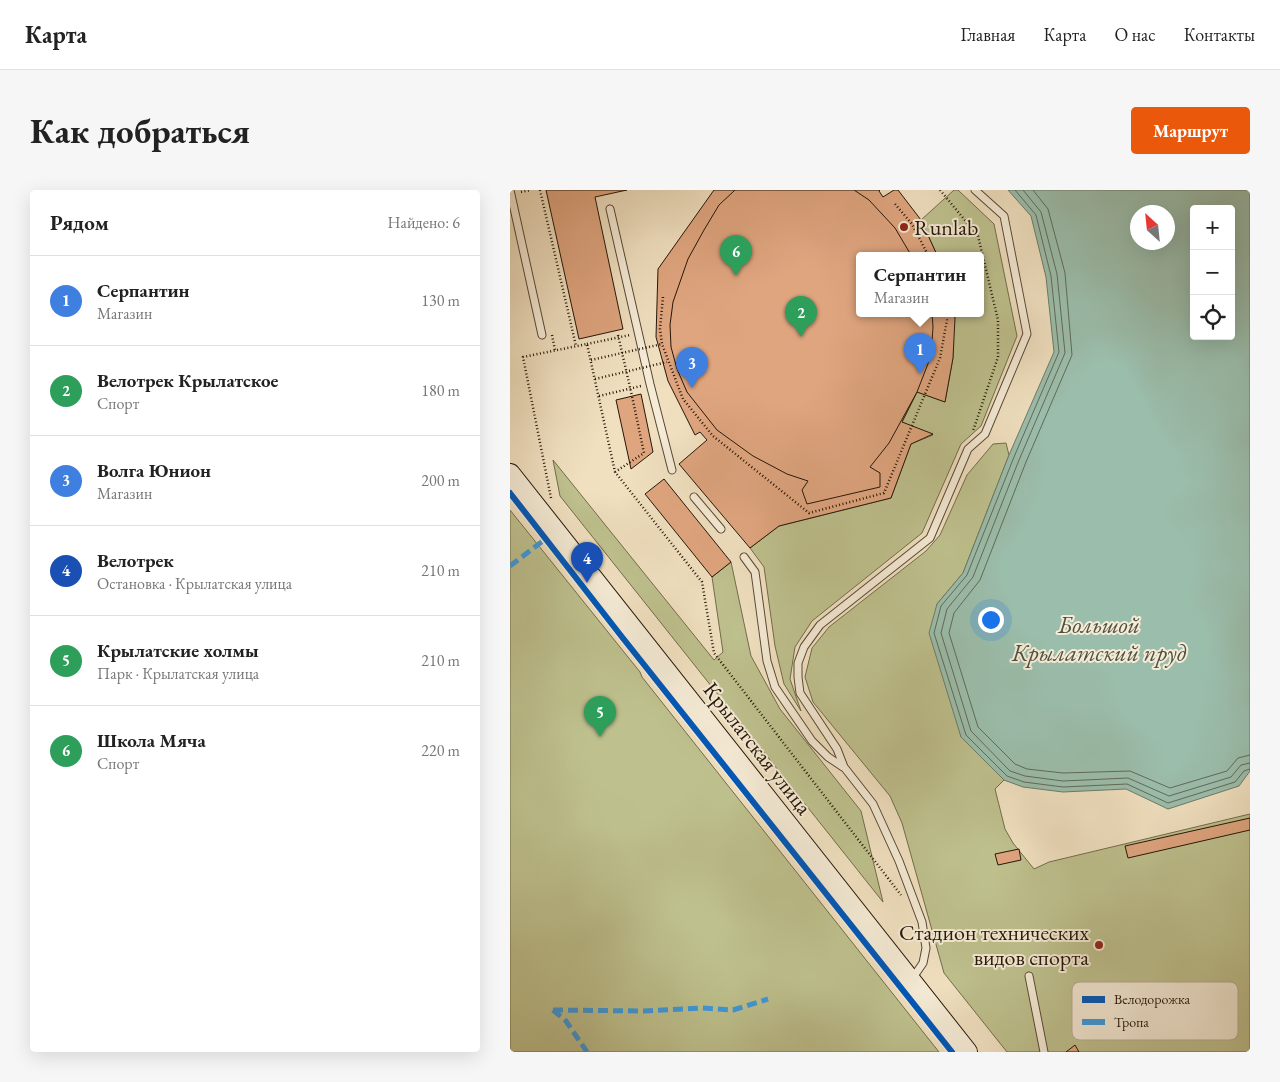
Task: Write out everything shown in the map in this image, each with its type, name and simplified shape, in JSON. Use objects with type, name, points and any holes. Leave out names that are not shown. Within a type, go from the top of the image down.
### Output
[{"type":"main road","name":"Крылатская улица","points":[[510,474],[967,1052]]},
{"type":"lane","points":[[510,190],[542,335]]},
{"type":"lane","points":[[911,981],[923,963],[926,948],[922,922],[899,860],[874,804],[844,767],[837,750],[800,693],[798,663],[804,647],[820,625],[930,538],[968,449],[986,434],[1027,334],[1004,216],[975,190]]},
{"type":"lane","points":[[610,209],[650,384],[672,470]]},
{"type":"lane","points":[[694,497],[721,529]]},
{"type":"lane","points":[[744,558],[755,572],[767,661],[775,686],[812,741],[828,757],[844,767]]},
{"type":"lane","points":[[1029,976],[1044,1052]]},
{"type":"path","points":[[521,192],[531,190]]},
{"type":"path","points":[[540,190],[576,346]]},
{"type":"path","points":[[940,190],[978,236],[982,252]]},
{"type":"path","points":[[895,204],[912,224],[926,252]]},
{"type":"path","points":[[968,449],[998,357],[998,320],[984,261]]},
{"type":"path","points":[[663,297],[660,328],[662,344],[682,399],[713,436],[809,512],[884,493],[940,358],[946,317]]},
{"type":"path","points":[[551,498],[523,356],[638,333]]},
{"type":"path","points":[[615,472],[644,453],[618,335]]},
{"type":"path","points":[[587,344],[615,472],[702,582],[714,653],[903,898]]},
{"type":"path","points":[[591,360],[662,344]]},
{"type":"path","points":[[595,379],[667,362]]},
{"type":"path","points":[[599,396],[650,384]]},
{"type":"green space","points":[[954,190],[958,190],[994,224],[1017,336],[981,426],[961,444],[922,533],[812,621],[795,647],[790,679],[801,711],[784,684],[775,646],[764,567],[750,548],[779,526],[891,498],[911,444],[933,435],[902,422],[917,392],[945,402],[953,358],[954,317],[984,317],[984,252],[936,252],[921,220]]},
{"type":"green space","points":[[1006,443],[1009,455],[963,573],[937,604],[961,737],[1004,780],[995,789],[1005,829],[1013,843],[1034,869],[1049,862],[1250,814],[1250,1052],[1007,1052],[944,973],[902,823],[890,796],[813,702],[805,677],[812,648],[829,627],[926,551],[940,535],[967,475],[993,444]]},
{"type":"green space","points":[[553,460],[714,660],[723,652],[712,577],[731,562],[751,656],[780,709],[861,811],[883,902],[560,496]]},
{"type":"green space","points":[[510,510],[640,672],[642,677],[939,1052],[510,1052]]},
{"type":"water","name":"Большой Крылатский пруд","points":[[1008,190],[1250,190],[1250,771],[1239,786],[1168,809],[1126,789],[1063,792],[1023,787],[1004,780],[961,737],[929,633],[937,604],[963,573],[1009,455],[1054,352],[1046,277],[1031,216]]},
{"type":"building","points":[[546,190],[627,190],[595,197],[623,329],[579,339]]},
{"type":"building","points":[[714,190],[880,190],[883,197],[894,190],[898,190],[921,220],[936,252],[856,252],[856,317],[955,318],[953,358],[945,402],[917,392],[902,422],[933,434],[911,444],[891,498],[779,526],[750,548],[679,464],[707,440],[700,432],[695,435],[668,381],[656,337],[658,269]]},
{"type":"building","points":[[735,190],[854,190],[869,200],[895,228],[909,252],[856,252],[856,317],[932,317],[931,356],[917,392],[889,443],[870,467],[880,473],[880,487],[807,504],[802,490],[808,481],[787,474],[753,456],[717,430],[687,392],[677,369],[671,347],[670,325],[673,302],[688,259],[719,205]]},
{"type":"building","points":[[641,394],[653,452],[631,469],[616,400]]},
{"type":"building","points":[[664,479],[731,562],[712,577],[645,494]]},
{"type":"building","points":[[1250,818],[1250,830],[1128,858],[1125,846]]},
{"type":"building","points":[[1019,849],[1021,860],[998,865],[995,854]]},
{"type":"building","points":[[1075,1045],[1079,1052],[1066,1052]]},
{"type":"marked path","points":[[510,566],[548,537]]},
{"type":"marked path","points":[[553,1010],[644,1011],[702,1008],[733,1010],[768,999]]},
{"type":"marked path","points":[[553,1010],[566,1021],[587,1052]]},
{"type":"cycle path","points":[[510,493],[952,1052]]},
{"type":"place","name":"Runlab","points":[[904,227]]},
{"type":"place","name":"Школа Мяча","points":[[736,276]]},
{"type":"place","name":"Велотрек Крылатское","points":[[801,337]]},
{"type":"place","name":"Серпантин","points":[[920,374]]},
{"type":"place","name":"Волга Юнион","points":[[692,388]]},
{"type":"place","name":"Велотрек","points":[[587,583]]},
{"type":"place","name":"Крылатские холмы","points":[[600,737]]},
{"type":"place","name":"Стадион технических видов спорта","points":[[1099,945]]}]
